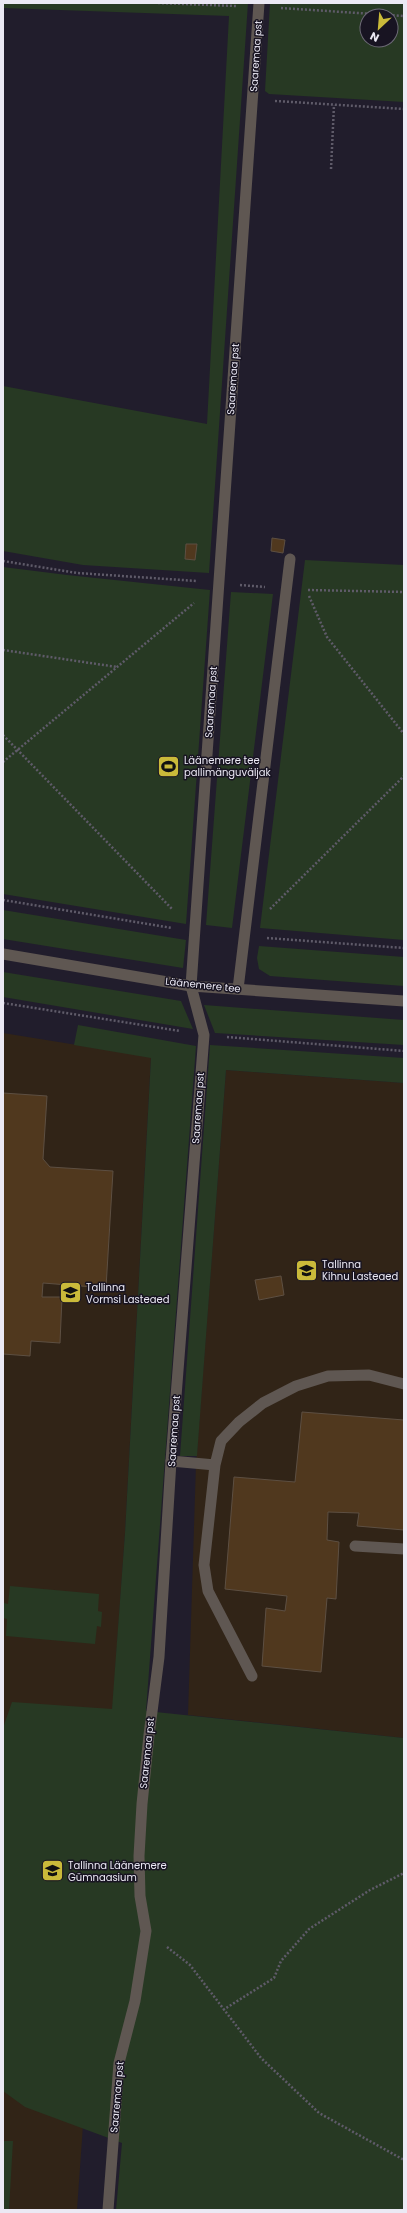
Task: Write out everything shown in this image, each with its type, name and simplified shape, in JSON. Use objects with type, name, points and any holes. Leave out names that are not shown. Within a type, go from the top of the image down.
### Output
[{"type":"street","name":"Saaremaa pst","points":[[108,2210],[119,2064],[136,2001],[146,1931],[140,1896],[139,1856],[149,1735],[160,1657],[171,1461],[204,1035],[190,986],[259,5]]},
{"type":"street","points":[[238,989],[243,936],[290,559]]},
{"type":"street","name":"Läänemere tee","points":[[3,954],[190,986],[404,1001]]},
{"type":"street","points":[[252,1676],[208,1591],[204,1565],[215,1465],[221,1442],[239,1422],[263,1403],[296,1386],[328,1376],[369,1375],[404,1384]]},
{"type":"street","points":[[171,1461],[215,1465]]},
{"type":"street","points":[[355,1546],[404,1549]]},
{"type":"path","points":[[158,3],[259,5],[404,16]]},
{"type":"path","points":[[253,100],[404,109]]},
{"type":"path","points":[[331,169],[334,105]]},
{"type":"path","points":[[3,561],[77,573],[219,582],[287,590]]},
{"type":"path","points":[[3,762],[219,582]]},
{"type":"path","points":[[404,592],[306,590],[327,637],[404,734]]},
{"type":"path","points":[[3,650],[118,667]]},
{"type":"path","points":[[3,735],[194,931]]},
{"type":"path","points":[[243,936],[404,776]]},
{"type":"path","points":[[223,2010],[274,1978],[281,1961],[309,1928],[370,1890],[404,1873]]},
{"type":"path","points":[[146,1931],[190,1965],[261,2058],[319,2113],[404,2160]]},
{"type":"shaded area","points":[[3,1033],[151,1057],[125,1533],[77,2210],[3,2210]]},
{"type":"shaded area","name":"Tallinna Kihnu Lasteaed","points":[[226,1070],[404,1083],[404,1738],[188,1715],[196,1464]]},
{"type":"green space","points":[[3,3],[248,3],[209,573],[83,565],[3,551],[3,386],[207,424],[229,16],[3,8]]},
{"type":"green space","points":[[270,3],[404,3],[404,102],[269,94],[265,91]]},
{"type":"green space","points":[[305,560],[404,565],[404,940],[260,928]]},
{"type":"green space","points":[[3,567],[210,590],[186,924],[3,894]]},
{"type":"green space","points":[[231,592],[273,594],[232,928],[206,925]]},
{"type":"green space","points":[[3,910],[186,940],[183,968],[3,939]]},
{"type":"green space","points":[[259,946],[404,957],[404,986],[270,976],[259,969],[257,958]]},
{"type":"green space","points":[[3,972],[181,1001],[193,1029],[3,997]]},
{"type":"green space","points":[[204,1005],[404,1020],[404,1045],[215,1033]]},
{"type":"green space","points":[[78,1025],[196,1046],[146,1711],[404,1738],[404,2210],[116,2210],[122,2143],[25,2107],[3,2091],[3,1728],[12,1702],[112,1709],[125,1533],[151,1058],[74,1045]]},
{"type":"green space","points":[[210,1045],[404,1058],[404,1083],[226,1070],[197,1456],[180,1456]]},
{"type":"green space","points":[[10,1586],[99,1594],[98,1611],[102,1612],[101,1627],[97,1626],[95,1644],[6,1636],[7,1619],[3,1618],[4,1603],[8,1604]]},
{"type":"green space","points":[[3,2141],[13,2141],[9,2210],[3,2210]]},
{"type":"building","points":[[272,538],[285,540],[283,553],[271,551]]},
{"type":"building","points":[[186,544],[197,544],[195,560],[185,559]]},
{"type":"building","points":[[3,1093],[47,1096],[43,1159],[50,1167],[113,1171],[106,1288],[43,1283],[42,1297],[62,1297],[60,1343],[31,1341],[30,1356],[3,1354]]},
{"type":"building","points":[[281,1276],[284,1295],[259,1300],[255,1280]]},
{"type":"building","points":[[302,1412],[404,1420],[404,1530],[357,1526],[359,1513],[328,1512],[327,1540],[339,1542],[336,1599],[327,1598],[321,1672],[262,1666],[266,1608],[285,1611],[287,1596],[225,1589],[234,1477],[295,1482]]},
{"type":"place","name":"Läänemere tee pallimänguväljak","points":[[168,766]]},
{"type":"place","name":"Tallinna Kihnu Lasteaed","points":[[307,1270]]},
{"type":"place","name":"Tallinna Vormsi Lasteaed","points":[[70,1293]]},
{"type":"place","name":"Tallinna Läänemere Gümnaasium","points":[[52,1871]]}]
